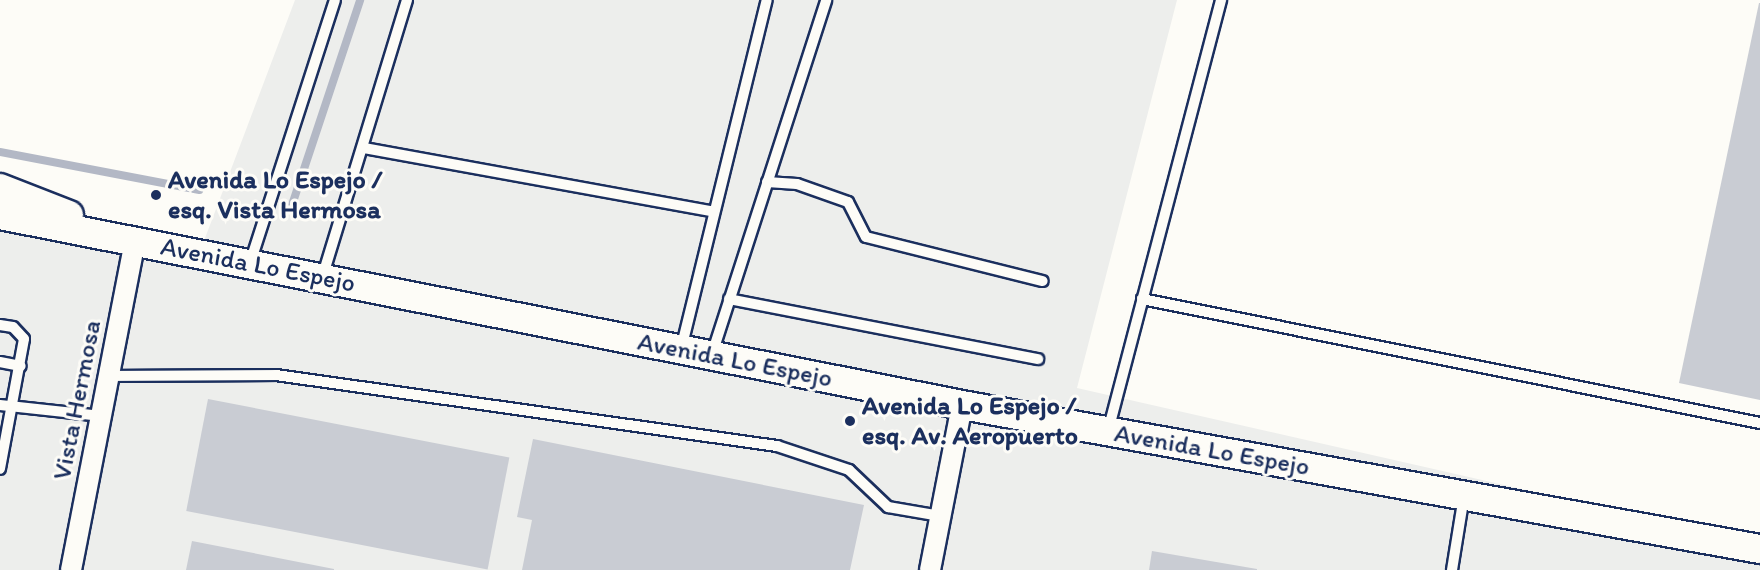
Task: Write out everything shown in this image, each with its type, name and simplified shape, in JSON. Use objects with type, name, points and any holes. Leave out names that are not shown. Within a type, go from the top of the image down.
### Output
[{"type":"main road","name":"Avenida Lo Espejo","points":[[0,188],[135,241]]},
{"type":"main road","name":"Avenida Lo Espejo","points":[[0,215],[962,405],[1760,549]]},
{"type":"street","name":"Vista Hermosa","points":[[71,570],[135,241]]},
{"type":"street","points":[[930,570],[962,405]]},
{"type":"lane","points":[[250,263],[335,0]]},
{"type":"lane","points":[[322,278],[364,148],[407,0]]},
{"type":"lane","points":[[681,349],[712,211],[767,0]]},
{"type":"lane","points":[[711,355],[826,0]]},
{"type":"lane","points":[[1107,431],[1221,0]]},
{"type":"lane","points":[[364,148],[712,211]]},
{"type":"lane","points":[[767,182],[797,184],[848,202],[866,237],[1043,281]]},
{"type":"lane","points":[[729,299],[1038,359]]},
{"type":"lane","points":[[1142,299],[1760,423]]},
{"type":"lane","points":[[0,325],[13,327],[24,339],[14,407],[0,469]]},
{"type":"lane","points":[[0,362],[21,366]]},
{"type":"lane","points":[[109,376],[276,375],[777,446],[849,470],[888,507],[940,516]]},
{"type":"lane","points":[[0,405],[101,416]]},
{"type":"lane","points":[[1452,570],[1464,496]]},
{"type":"shaded area","points":[[295,0],[1177,0],[1077,388],[1760,543],[1760,570],[0,570],[0,225],[196,262]]},
{"type":"building","points":[[1760,3],[1760,400],[1679,383]]},
{"type":"building","points":[[208,399],[509,458],[488,569],[186,511]]},
{"type":"building","points":[[533,439],[864,505],[850,570],[522,570],[532,520],[517,517]]},
{"type":"building","points":[[192,541],[334,569],[334,570],[186,570]]},
{"type":"building","points":[[1152,551],[1257,569],[1257,570],[1149,570]]},
{"type":"waterway","points":[[291,208],[360,0]]},
{"type":"waterway","points":[[0,152],[199,190]]},
{"type":"place","name":"Avenida Lo Espejo / esq. Vista Hermosa","points":[[156,195]]},
{"type":"place","name":"Avenida Lo Espejo / esq. Av. Aeropuerto","points":[[850,421]]}]
